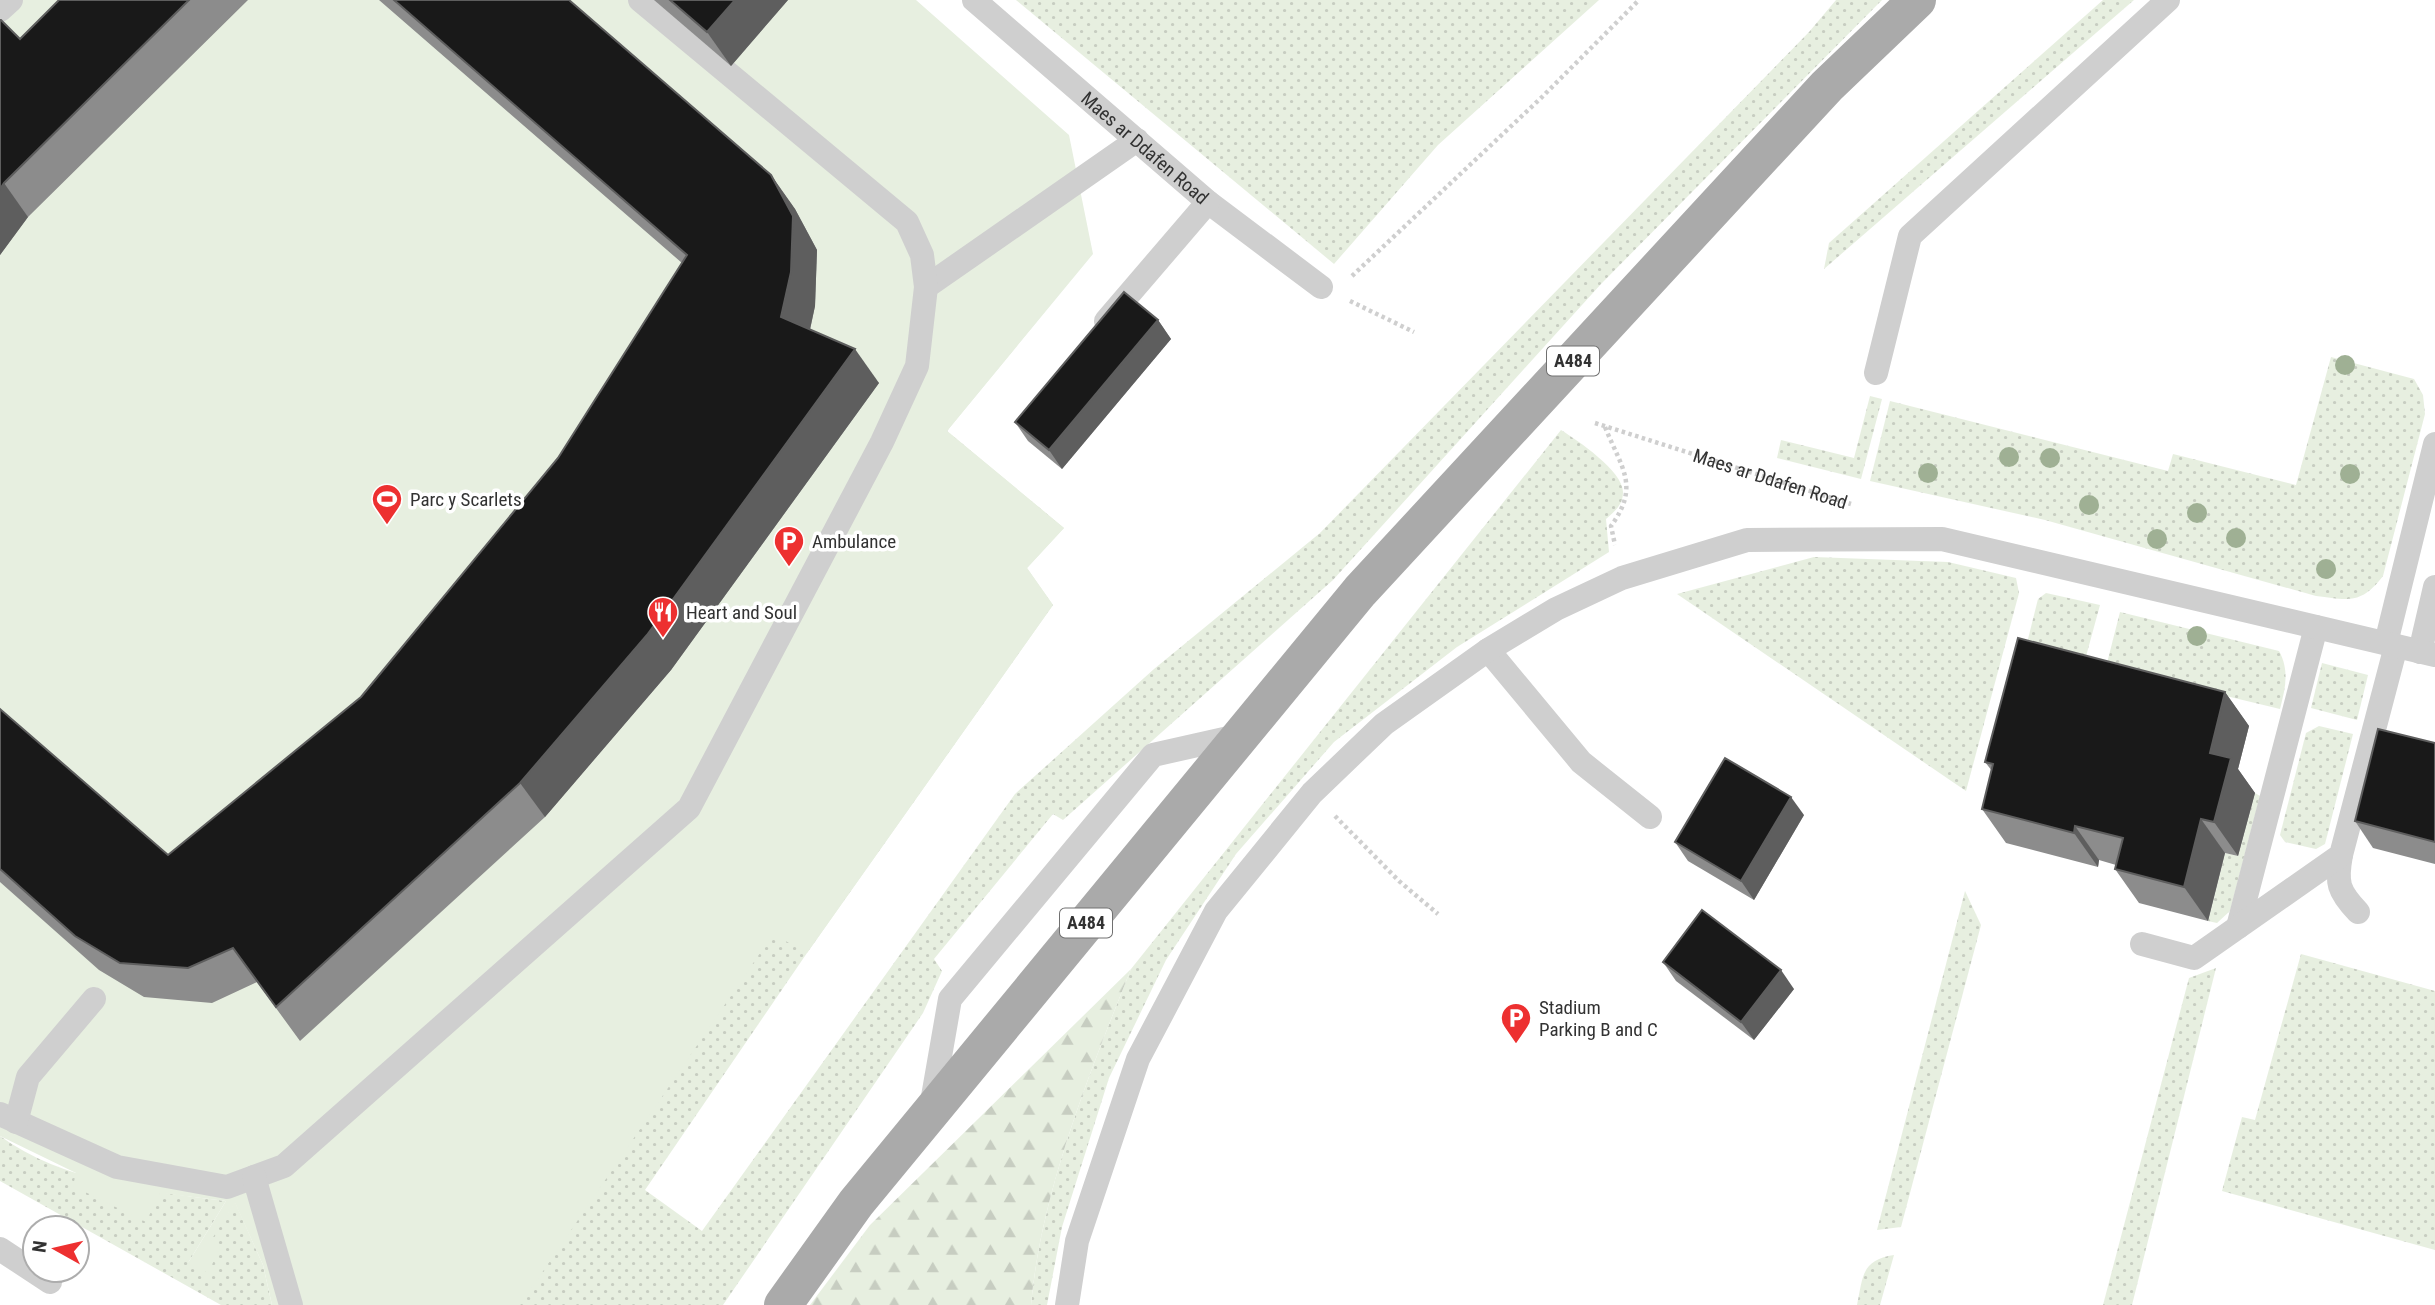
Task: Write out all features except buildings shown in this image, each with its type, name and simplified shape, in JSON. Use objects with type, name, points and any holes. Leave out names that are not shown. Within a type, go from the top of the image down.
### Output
[{"type":"main road","name":"A484","points":[[783,1305],[856,1203],[1360,591],[1827,86],[1917,0]]},
{"type":"lane","points":[[0,10],[11,0]]},
{"type":"lane","points":[[93,999],[28,1077],[8,1118],[117,1167],[227,1187],[284,1166],[689,808],[882,442],[912,379],[917,366],[926,286],[922,255],[907,222],[640,0]]},
{"type":"lane","name":"Maes ar Ddafen Road","points":[[974,0],[1208,202],[1321,287]]},
{"type":"lane","points":[[1876,373],[1910,236],[2168,0]]},
{"type":"lane","points":[[926,286],[1138,140]]},
{"type":"lane","points":[[1092,338],[1208,202]]},
{"type":"lane","points":[[2409,649],[2435,444]]},
{"type":"lane","points":[[1067,1305],[1077,1241],[1138,1059],[1216,911],[1312,793],[1384,724],[1488,650],[1556,609],[1622,578],[1747,540],[1942,539],[2409,649]]},
{"type":"lane","points":[[2358,912],[2342,895],[2337,877],[2341,855],[2409,649],[2435,587]]},
{"type":"lane","points":[[2238,927],[2316,627]]},
{"type":"lane","points":[[1488,650],[1581,762],[1650,817]]},
{"type":"lane","points":[[931,1112],[950,999],[1153,755],[1242,735]]},
{"type":"lane","points":[[2142,944],[2194,958],[2341,855]]},
{"type":"lane","points":[[254,1177],[291,1305]]},
{"type":"lane","points":[[0,1250],[21,1263]]},
{"type":"path","points":[[1350,278],[1541,98],[1639,0]]},
{"type":"path","points":[[1346,299],[1414,332]]},
{"type":"path","name":"Maes ar Ddafen Road","points":[[1595,423],[1860,507]]},
{"type":"path","points":[[1605,426],[1629,487],[1624,508],[1611,526],[1622,578]]},
{"type":"path","points":[[1312,793],[1399,881],[1438,914]]},
{"type":"green space","points":[[0,0],[916,0],[1069,135],[1093,254],[947,431],[1064,528],[1027,568],[1053,605],[807,953],[773,934],[520,1305],[272,1305],[263,1265],[235,1203],[210,1242],[220,1248],[208,1273],[188,1263],[226,1201],[160,1193],[146,1222],[73,1186],[76,1173],[0,1136]]},
{"type":"green space","points":[[1016,0],[1599,0],[1438,145],[1334,264]]},
{"type":"green space","points":[[1836,0],[1882,0],[1601,284],[1333,580],[1063,820],[1053,814],[934,959],[942,971],[923,1013],[723,1305],[464,1305],[919,423],[1051,304],[947,431],[1064,528],[1027,568],[1053,605],[807,953],[645,1190],[702,1231],[1015,794],[1154,669],[1320,533],[1809,32]]},
{"type":"green space","points":[[2103,0],[2134,0],[1824,269],[1829,243]]},
{"type":"green space","points":[[2331,357],[2414,379],[2423,395],[2425,414],[2383,576],[2361,596],[2337,599],[2316,596],[2045,520],[1870,481],[1890,401],[2168,471],[2173,454],[2296,485]]},
{"type":"green space","points":[[1870,396],[1882,399],[1861,479],[1777,458],[1781,440],[1854,458]]},
{"type":"green space","points":[[1561,430],[1608,466],[1621,484],[1622,501],[1606,519],[1609,552],[1457,647],[1334,742],[1236,854],[1166,960],[1109,1078],[1062,1227],[1047,1305],[1031,1305],[1036,1263],[1056,1177],[1099,1050],[1131,969]]},
{"type":"green space","points":[[1814,557],[1948,562],[2016,578],[2019,593],[1966,791],[1677,594]]},
{"type":"green space","points":[[2046,593],[2100,605],[2085,660],[2026,647],[2038,599]]},
{"type":"green space","points":[[2120,612],[2279,651],[2285,673],[2280,709],[2106,667]]},
{"type":"green space","points":[[2322,663],[2368,675],[2357,720],[2311,708]]},
{"type":"green space","points":[[2319,726],[2353,734],[2325,844],[2316,849],[2285,842],[2280,835],[2306,733]]},
{"type":"green space","points":[[2255,793],[2260,796],[2230,911],[2217,923],[2208,921],[2225,853],[2238,856]]},
{"type":"green space","points":[[1965,891],[1981,925],[1901,1227],[1877,1230]]},
{"type":"green space","points":[[2301,954],[2435,991],[2435,1250],[2222,1191],[2242,1117],[2255,1120]]},
{"type":"green space","points":[[2216,968],[2132,1305],[2103,1305],[2189,978]]},
{"type":"green space","points":[[1131,969],[1099,1050],[1056,1177],[1036,1263],[1031,1305],[810,1305],[870,1225]]},
{"type":"green space","points":[[0,1136],[51,1164],[79,1174],[138,1188],[226,1201],[188,1263],[209,1242],[235,1202],[263,1265],[272,1305],[221,1305],[91,1232],[91,1214],[59,1214],[0,1181]]},
{"type":"green space","points":[[1894,1255],[1880,1305],[1857,1305],[1865,1271],[1875,1261]]},
{"type":"place","name":"Parc y Scarlets","points":[[387,526]]},
{"type":"place","name":"Ambulance","points":[[789,568]]},
{"type":"place","name":"Heart and Soul","points":[[663,639]]},
{"type":"place","name":"Stadium Parking B and C","points":[[1516,1045]]}]
